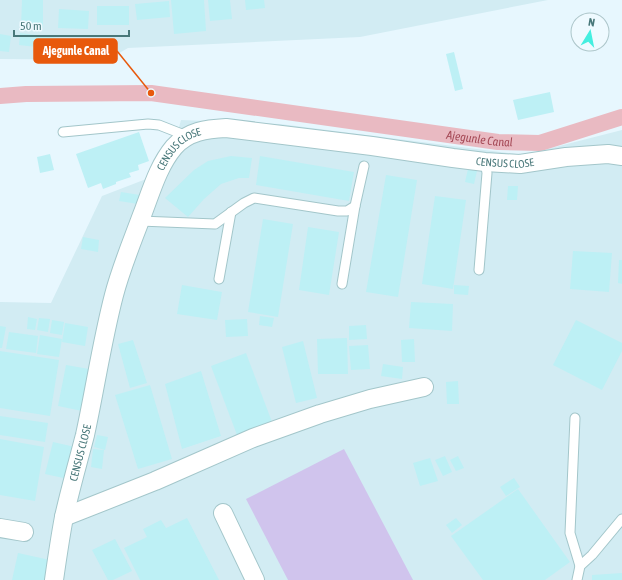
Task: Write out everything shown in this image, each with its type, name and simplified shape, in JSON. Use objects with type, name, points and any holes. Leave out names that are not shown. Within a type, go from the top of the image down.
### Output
[{"type":"street","name":"CENSUS CLOSE","points":[[54,580],[64,517],[85,435],[109,316],[122,269],[162,166],[175,147],[187,136],[204,130],[226,128],[485,162],[520,164],[608,154],[622,156]]},
{"type":"street","points":[[64,517],[155,481],[253,438],[320,414],[363,401],[424,387]]},
{"type":"street","points":[[223,513],[255,580]]},
{"type":"street","points":[[0,528],[24,532]]},
{"type":"lane","points":[[63,132],[148,124],[159,125],[187,136]]},
{"type":"lane","points":[[479,270],[487,173],[485,162]]},
{"type":"lane","points":[[342,284],[354,206],[364,166]]},
{"type":"lane","points":[[140,221],[215,224],[244,202],[254,198],[347,211],[354,206]]},
{"type":"lane","points":[[219,279],[231,212]]},
{"type":"lane","points":[[575,418],[570,533],[580,566]]},
{"type":"lane","points":[[576,580],[580,566],[622,519]]},
{"type":"shaded area","points":[[0,0],[548,0],[360,37],[128,48],[107,60],[0,59]]},
{"type":"shaded area","points":[[181,120],[280,124],[524,155],[622,130],[622,580],[0,580],[0,302],[51,303],[102,196],[167,171]]},
{"type":"shaded area","points":[[344,449],[413,580],[288,580],[246,499]]},
{"type":"building","points":[[22,0],[43,0],[43,28],[21,27]]},
{"type":"building","points":[[171,0],[204,0],[206,31],[174,34]]},
{"type":"building","points":[[208,0],[230,0],[232,19],[210,21]]},
{"type":"building","points":[[245,0],[264,0],[265,8],[246,10]]},
{"type":"building","points":[[169,1],[170,17],[137,20],[135,4]]},
{"type":"building","points":[[97,6],[129,6],[129,25],[97,25]]},
{"type":"building","points":[[59,9],[89,11],[88,29],[58,28]]},
{"type":"building","points":[[20,33],[75,40],[73,54],[72,51],[19,45]]},
{"type":"building","points":[[0,34],[11,36],[9,52],[0,51]]},
{"type":"building","points":[[454,52],[463,89],[455,91],[446,54]]},
{"type":"building","points":[[550,92],[554,112],[518,120],[513,100]]},
{"type":"building","points":[[139,132],[149,161],[138,165],[139,170],[129,173],[131,177],[116,182],[116,184],[103,189],[101,183],[88,188],[76,154]]},
{"type":"building","points":[[50,154],[54,170],[40,173],[37,157]]},
{"type":"building","points":[[231,156],[252,158],[249,178],[239,178],[221,184],[204,199],[188,217],[165,198],[194,170],[208,161]]},
{"type":"building","points":[[260,156],[354,172],[349,201],[256,185]]},
{"type":"building","points":[[468,169],[477,171],[474,184],[465,182]]},
{"type":"building","points":[[386,175],[417,180],[398,297],[366,292]]},
{"type":"building","points":[[508,186],[518,186],[517,200],[507,200]]},
{"type":"building","points":[[121,192],[140,195],[138,204],[119,201]]},
{"type":"building","points":[[435,196],[466,200],[453,289],[422,284]]},
{"type":"building","points":[[263,219],[293,224],[278,317],[248,312]]},
{"type":"building","points":[[308,227],[339,232],[329,295],[299,290]]},
{"type":"building","points":[[83,237],[99,240],[98,252],[81,249]]},
{"type":"building","points":[[573,251],[612,253],[609,292],[570,289]]},
{"type":"building","points":[[619,260],[622,260],[622,284],[618,283]]},
{"type":"building","points":[[182,285],[222,292],[217,320],[177,314]]},
{"type":"building","points":[[454,285],[469,286],[468,295],[454,294]]},
{"type":"building","points":[[411,302],[453,304],[452,331],[409,328]]},
{"type":"building","points":[[260,316],[274,318],[272,327],[259,325]]},
{"type":"building","points":[[28,317],[37,319],[35,330],[27,329]]},
{"type":"building","points":[[39,318],[50,319],[48,332],[37,330]]},
{"type":"building","points":[[247,319],[248,336],[226,337],[225,320]]},
{"type":"building","points":[[52,320],[64,322],[62,335],[50,333]]},
{"type":"building","points":[[576,320],[622,343],[622,351],[602,390],[553,365]]},
{"type":"building","points":[[65,323],[88,327],[85,346],[62,342]]},
{"type":"building","points":[[366,325],[367,339],[349,340],[349,326]]},
{"type":"building","points":[[0,326],[6,327],[2,348],[0,348]]},
{"type":"building","points":[[9,332],[38,336],[36,353],[6,349]]},
{"type":"building","points":[[40,335],[62,339],[59,357],[37,354]]},
{"type":"building","points":[[347,338],[348,374],[318,374],[317,339]]},
{"type":"building","points":[[414,339],[415,362],[402,362],[401,340]]},
{"type":"building","points":[[133,340],[147,383],[130,388],[118,344]]},
{"type":"building","points":[[303,341],[317,398],[296,403],[282,347]]},
{"type":"building","points":[[368,345],[370,369],[351,370],[349,346]]},
{"type":"building","points":[[0,351],[59,360],[50,416],[0,408]]},
{"type":"building","points":[[246,353],[272,422],[237,435],[211,366]]},
{"type":"building","points":[[383,364],[403,367],[402,379],[381,376]]},
{"type":"building","points":[[66,365],[89,369],[82,411],[58,406]]},
{"type":"building","points":[[201,371],[221,436],[182,449],[165,384]]},
{"type":"building","points":[[458,381],[459,404],[447,404],[446,382]]},
{"type":"building","points":[[150,385],[172,459],[138,469],[115,395]]},
{"type":"building","points":[[0,416],[48,423],[45,442],[0,435]]},
{"type":"building","points":[[97,435],[108,437],[105,450],[94,447]]},
{"type":"building","points":[[0,439],[44,447],[35,501],[0,495]]},
{"type":"building","points":[[53,442],[75,447],[68,479],[45,474]]},
{"type":"building","points":[[93,449],[104,450],[102,469],[91,467]]},
{"type":"building","points":[[445,456],[452,472],[443,476],[435,460]]},
{"type":"building","points":[[458,456],[464,468],[456,471],[450,460]]},
{"type":"building","points":[[430,458],[438,481],[420,486],[413,463]]},
{"type":"building","points":[[514,478],[520,487],[506,496],[500,487]]},
{"type":"building","points":[[518,489],[570,562],[545,580],[483,580],[451,536]]},
{"type":"building","points":[[187,518],[219,580],[140,580],[124,548],[147,537],[143,529],[161,520],[166,528]]},
{"type":"building","points":[[456,518],[462,525],[452,533],[446,525]]},
{"type":"building","points":[[115,539],[132,571],[113,580],[108,580],[92,550]]},
{"type":"building","points":[[18,553],[50,560],[46,580],[12,580]]},
{"type":"building","points":[[622,573],[622,580],[592,580],[592,575]]},
{"type":"waterway","name":"Ajegunle Canal","points":[[0,96],[26,94],[151,93],[498,142],[540,143],[622,117]]},
{"type":"place","name":"Ajegunle Canal","points":[[151,93]]}]
